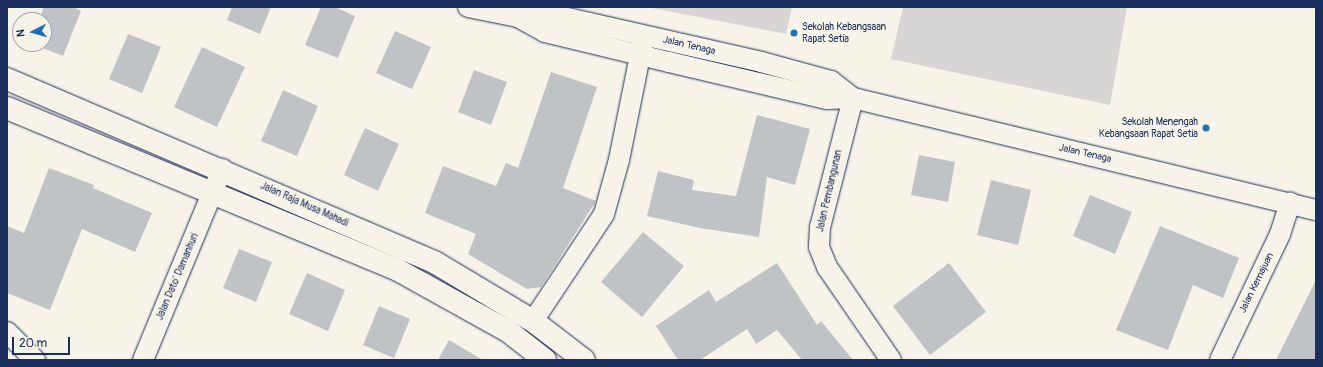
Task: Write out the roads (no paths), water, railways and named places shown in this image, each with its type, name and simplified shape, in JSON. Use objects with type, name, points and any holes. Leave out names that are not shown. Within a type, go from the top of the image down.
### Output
[{"type":"main road","name":"Jalan Raja Musa Mahadi","points":[[7,79],[222,169],[436,263],[533,322],[584,360]]},
{"type":"main road","points":[[7,108],[213,195],[396,269],[508,331],[545,360]]},
{"type":"street","name":"Jalan Tenaga","points":[[468,7],[518,16],[550,14],[590,33],[642,45],[718,52],[761,62],[831,81],[853,98]]},
{"type":"street","name":"Jalan Tenaga","points":[[642,45],[713,72],[827,99],[853,98],[1316,210]]},
{"type":"street","points":[[533,322],[604,214],[619,160],[642,45]]},
{"type":"street","points":[[713,72],[718,52]]},
{"type":"street","points":[[756,81],[761,62]]},
{"type":"street","name":"Jalan Pembangunan","points":[[853,98],[820,227],[819,247],[827,267],[891,360]]},
{"type":"street","name":"Jalan Dato' Damanhuri","points":[[143,360],[213,195],[222,169]]},
{"type":"street","name":"Jalan Kemajuan","points":[[1220,360],[1280,234],[1290,204]]},
{"type":"street","points":[[7,332],[35,360]]},
{"type":"place","name":"Sekolah Kebangsaan Rapat Setia","points":[[794,33]]},
{"type":"place","name":"Sekolah Menengah Kebangsaan Rapat Setia","points":[[1206,128]]}]
